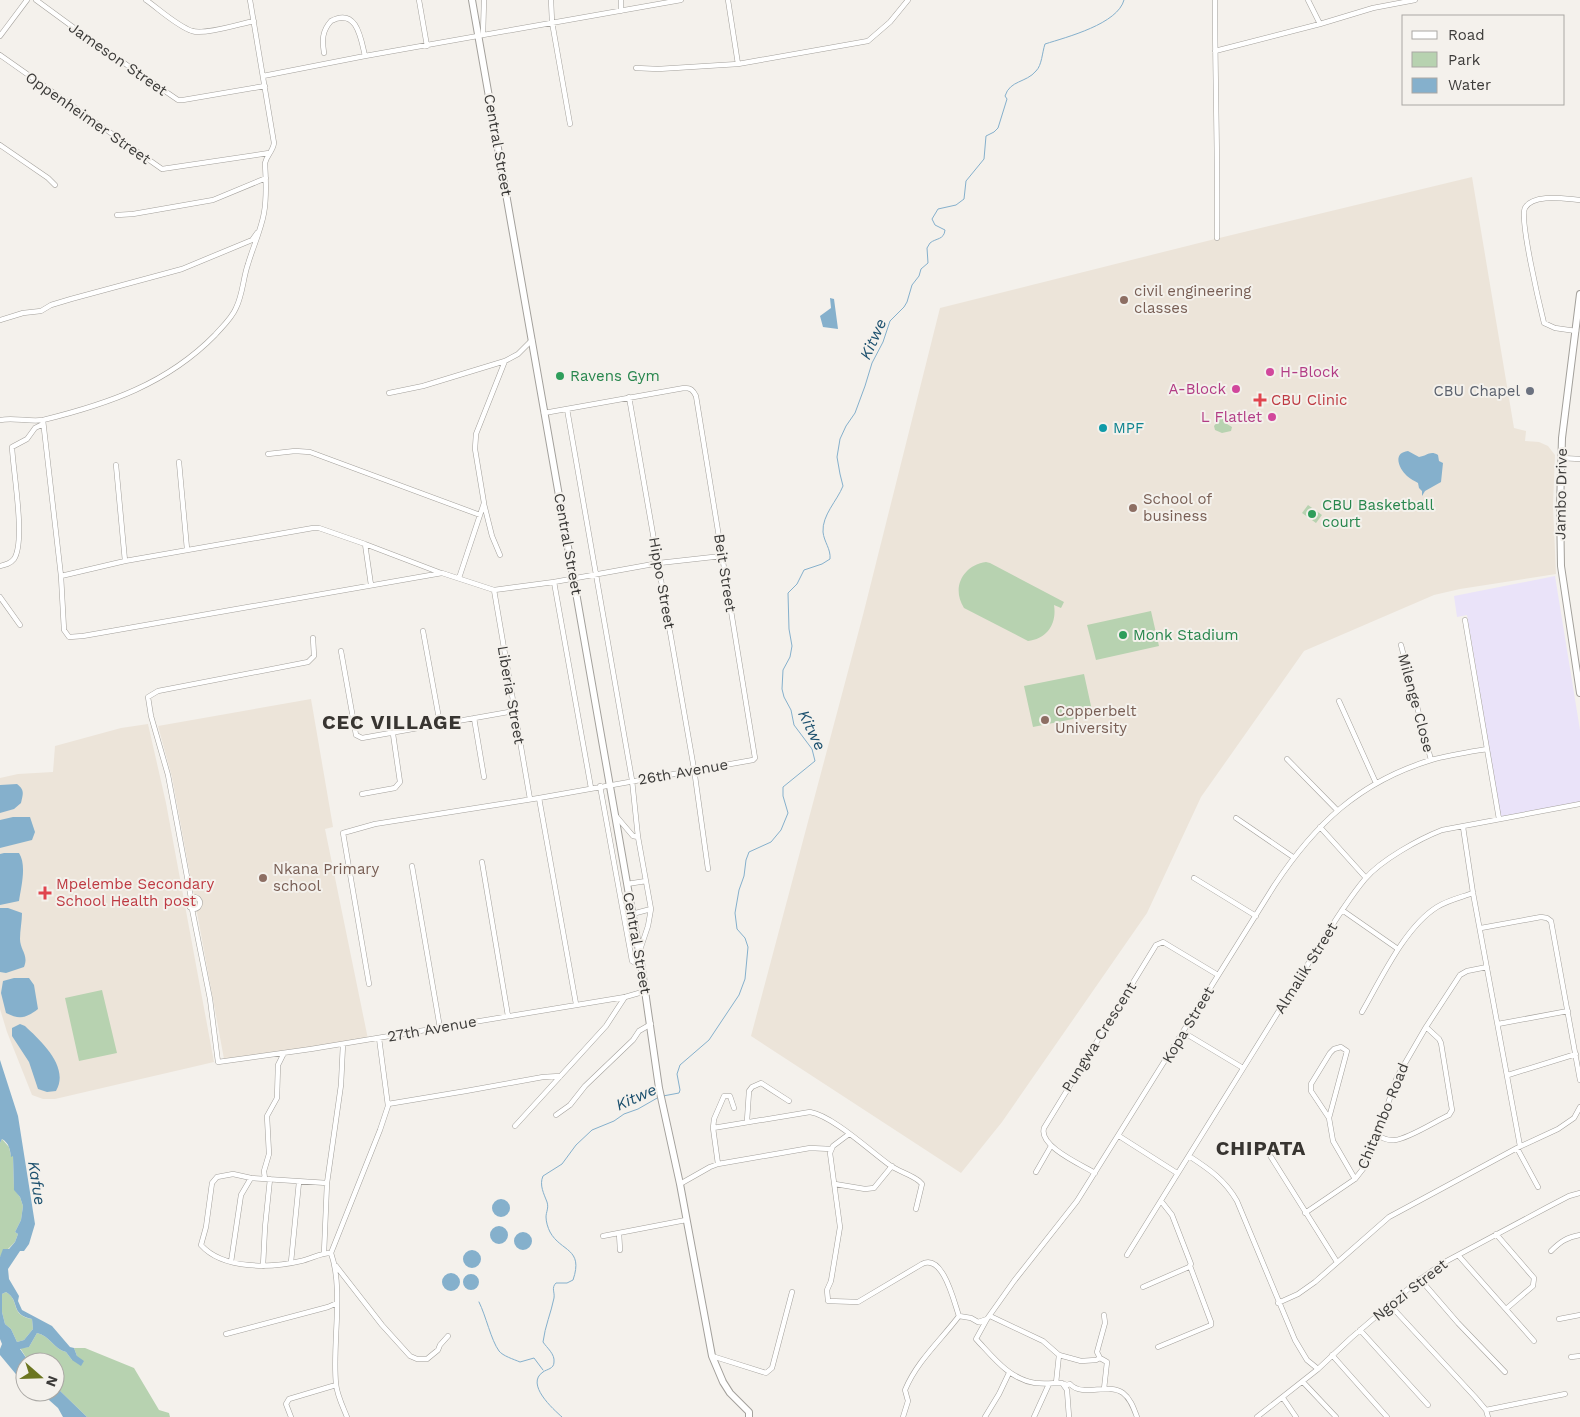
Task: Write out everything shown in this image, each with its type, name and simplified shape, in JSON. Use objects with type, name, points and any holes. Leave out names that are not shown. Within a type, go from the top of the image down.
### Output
[{"type":"street","points":[[0,36],[27,0]]},
{"type":"street","name":"Jameson Street","points":[[36,0],[178,100],[265,86]]},
{"type":"street","points":[[146,0],[185,28],[194,31],[254,21]]},
{"type":"street","points":[[0,420],[43,422],[118,399],[164,376],[186,361],[226,324],[236,309],[264,214],[265,163],[274,148],[250,0]]},
{"type":"street","points":[[420,0],[427,46]]},
{"type":"street","name":"Central Street","points":[[472,0],[481,36],[544,413],[642,964],[663,1105],[680,1184],[712,1356],[723,1382],[730,1393],[746,1408],[749,1417]]},
{"type":"street","points":[[481,36],[484,0]]},
{"type":"street","points":[[551,0],[552,22],[570,124]]},
{"type":"street","points":[[621,0],[621,11]]},
{"type":"street","points":[[263,76],[681,0]]},
{"type":"street","points":[[728,0],[738,64]]},
{"type":"street","points":[[636,68],[658,69],[738,64],[868,41],[890,22],[908,0]]},
{"type":"street","points":[[1215,0],[1218,163],[1217,238]]},
{"type":"street","points":[[1308,0],[1320,24]]},
{"type":"street","points":[[1215,51],[1320,24],[1373,8],[1415,0]]},
{"type":"street","points":[[324,53],[322,38],[325,29],[331,21],[342,18],[351,20],[356,26],[366,56]]},
{"type":"street","name":"Oppenheimer Street","points":[[0,55],[162,169],[270,153]]},
{"type":"street","points":[[0,145],[48,178],[55,185]]},
{"type":"street","points":[[117,215],[213,200],[266,178]]},
{"type":"street","points":[[1576,331],[1555,328],[1544,323],[1530,258],[1523,213],[1527,206],[1538,200],[1558,198],[1580,200]]},
{"type":"street","points":[[0,320],[23,313],[41,312],[51,305],[71,298],[182,270],[252,240],[260,228]]},
{"type":"street","name":"Jambo Drive","points":[[1580,294],[1561,458],[1560,507],[1561,566],[1580,693]]},
{"type":"street","points":[[389,393],[423,386],[505,362],[518,354],[532,340]]},
{"type":"street","points":[[500,555],[492,536],[484,503],[475,440],[505,362]]},
{"type":"street","name":"Beit Street","points":[[629,398],[684,388],[692,389],[696,396],[755,758]]},
{"type":"street","points":[[544,413],[629,398]]},
{"type":"street","name":"Hippo Street","points":[[629,398],[694,770],[708,869]]},
{"type":"street","points":[[567,409],[632,780],[638,837],[651,909],[648,926],[639,952]]},
{"type":"street","points":[[0,566],[10,563],[15,558],[19,542],[12,447],[27,438],[43,422]]},
{"type":"street","points":[[43,422],[61,576],[64,630],[69,637],[442,573]]},
{"type":"street","points":[[268,454],[295,451],[310,452],[480,515]]},
{"type":"street","points":[[1561,458],[1580,459]]},
{"type":"street","points":[[179,462],[187,549]]},
{"type":"street","points":[[116,465],[125,561]]},
{"type":"street","points":[[459,578],[484,503]]},
{"type":"street","points":[[61,576],[187,549],[316,528],[494,590],[554,582],[659,563],[722,556]]},
{"type":"street","points":[[365,544],[371,585]]},
{"type":"street","points":[[554,582],[591,788]]},
{"type":"street","name":"Liberia Street","points":[[494,590],[530,799]]},
{"type":"street","points":[[0,596],[20,625]]},
{"type":"street","points":[[1465,620],[1500,819]]},
{"type":"street","points":[[423,631],[440,724]]},
{"type":"street","points":[[191,898],[197,897],[200,902],[198,908],[192,909],[188,904],[191,898],[168,775],[151,716],[148,696],[158,690],[308,662],[314,656],[312,638]]},
{"type":"street","name":"Milenge Close","points":[[1401,645],[1431,760]]},
{"type":"street","points":[[341,651],[356,734],[362,738],[514,711]]},
{"type":"street","points":[[1339,701],[1376,783]]},
{"type":"street","points":[[474,718],[484,777]]},
{"type":"street","points":[[362,794],[395,788],[400,782],[393,734]]},
{"type":"street","name":"Kopa Street","points":[[1009,1373],[976,1340],[988,1317],[1027,1262],[1067,1216],[1293,858],[1337,810],[1376,783],[1431,760],[1487,749]]},
{"type":"street","name":"26th Avenue","points":[[369,984],[342,833],[375,824],[539,798],[753,760],[755,758]]},
{"type":"street","points":[[1287,759],[1337,810]]},
{"type":"street","points":[[600,786],[632,961],[642,964]]},
{"type":"street","points":[[539,798],[576,1004]]},
{"type":"street","name":"Almalik Street","points":[[1127,1255],[1342,910],[1366,878],[1404,849],[1442,830],[1580,804]]},
{"type":"street","points":[[615,816],[633,836],[638,837]]},
{"type":"street","points":[[1236,818],[1293,858]]},
{"type":"street","points":[[1320,827],[1366,878]]},
{"type":"street","points":[[1463,827],[1473,893],[1508,1075],[1519,1147],[1538,1187]]},
{"type":"street","points":[[482,862],[508,1016]]},
{"type":"street","points":[[412,866],[440,1028]]},
{"type":"street","points":[[1194,878],[1256,916]]},
{"type":"street","points":[[627,884],[646,881]]},
{"type":"street","points":[[1362,1012],[1398,949],[1420,922],[1433,910],[1446,902],[1473,893]]},
{"type":"street","name":"27th Avenue","points":[[192,909],[210,999],[218,1062],[440,1028],[646,991]]},
{"type":"street","points":[[632,914],[651,909]]},
{"type":"street","points":[[1342,910],[1398,949]]},
{"type":"street","points":[[1481,928],[1541,917],[1551,921],[1580,1080]]},
{"type":"street","name":"Pungwa Crescent","points":[[1051,1146],[1043,1137],[1042,1132],[1044,1128],[1156,945],[1163,942],[1218,975]]},
{"type":"street","name":"Chitambo Road","points":[[1305,1213],[1355,1179],[1366,1165],[1397,1077],[1426,1027],[1460,975],[1467,971],[1487,967]]},
{"type":"street","points":[[516,1126],[606,1026],[625,996]]},
{"type":"street","points":[[1498,1024],[1568,1011]]},
{"type":"street","points":[[556,1115],[570,1105],[585,1086],[633,1040],[639,1030],[650,1024]]},
{"type":"street","points":[[1377,1135],[1384,1139],[1395,1140],[1404,1138],[1449,1115],[1452,1110],[1441,1043],[1426,1027]]},
{"type":"street","points":[[1183,1032],[1243,1068]]},
{"type":"street","points":[[347,1417],[336,1385],[337,1303],[335,1266],[331,1253],[380,1130],[388,1104],[379,1038]]},
{"type":"street","points":[[324,1253],[327,1183],[341,1085],[342,1044]]},
{"type":"street","points":[[1329,1118],[1347,1051],[1341,1048],[1334,1049],[1330,1053],[1311,1084],[1311,1091],[1329,1118],[1333,1141],[1355,1179]]},
{"type":"street","points":[[263,1266],[268,1179],[264,1174],[268,1154],[267,1116],[277,1098],[278,1065],[284,1053]]},
{"type":"street","points":[[1508,1075],[1576,1054]]},
{"type":"street","points":[[388,1104],[466,1092],[544,1076],[560,1076]]},
{"type":"street","points":[[747,1121],[748,1091],[758,1084],[762,1083],[788,1101]]},
{"type":"street","points":[[718,1164],[713,1128],[714,1119],[724,1096],[730,1096],[734,1108]]},
{"type":"street","points":[[1278,1303],[1308,1288],[1389,1217],[1519,1147],[1558,1129],[1574,1118],[1580,1107]]},
{"type":"street","points":[[713,1128],[810,1112],[821,1116],[892,1166],[914,1177],[922,1184],[916,1209]]},
{"type":"street","points":[[680,1184],[718,1164],[810,1148],[831,1149],[849,1134]]},
{"type":"street","points":[[1119,1136],[1177,1173]]},
{"type":"street","points":[[1036,1172],[1051,1146],[1095,1173]]},
{"type":"street","points":[[831,1149],[830,1157],[835,1184],[839,1236],[831,1281],[827,1290],[828,1301],[858,1302],[922,1264],[931,1262],[941,1270],[959,1316]]},
{"type":"street","points":[[1189,1156],[1213,1171],[1230,1189],[1237,1201],[1278,1303],[1300,1349],[1307,1360],[1318,1370]]},
{"type":"street","points":[[1271,1157],[1337,1262]]},
{"type":"street","points":[[835,1184],[865,1189],[874,1188],[892,1166]]},
{"type":"street","points":[[327,1183],[251,1178],[233,1174],[217,1177],[212,1183],[206,1227],[201,1245],[209,1252],[232,1262],[263,1266],[302,1261],[324,1253],[331,1253]]},
{"type":"street","points":[[232,1262],[241,1195],[251,1178]]},
{"type":"street","points":[[291,1262],[299,1182]]},
{"type":"street","name":"Ngozi Street","points":[[1257,1417],[1318,1370],[1389,1304],[1443,1262],[1570,1196],[1580,1193]]},
{"type":"street","points":[[1158,1347],[1211,1325],[1172,1215],[1160,1201]]},
{"type":"street","points":[[603,1236],[686,1220]]},
{"type":"street","points":[[619,1233],[620,1250]]},
{"type":"street","points":[[1496,1234],[1534,1278],[1533,1286],[1506,1309]]},
{"type":"street","points":[[1551,1251],[1562,1240],[1580,1236]]},
{"type":"street","points":[[1458,1255],[1534,1341]]},
{"type":"street","points":[[335,1266],[382,1325],[410,1356],[417,1359],[427,1359],[438,1350],[448,1336]]},
{"type":"street","points":[[1143,1287],[1190,1266]]},
{"type":"street","points":[[1420,1279],[1458,1323],[1505,1372]]},
{"type":"street","points":[[712,1356],[766,1373],[769,1372],[772,1368],[792,1292]]},
{"type":"street","points":[[226,1334],[337,1303]]},
{"type":"street","points":[[1389,1304],[1486,1410],[1488,1417]]},
{"type":"street","points":[[1104,1315],[1105,1323],[1097,1352],[1100,1358],[1107,1362],[1104,1389]]},
{"type":"street","points":[[1559,1319],[1580,1315]]},
{"type":"street","points":[[959,1316],[971,1318],[978,1322],[988,1317],[1043,1341],[1059,1355],[1081,1360],[1100,1358]]},
{"type":"street","points":[[903,1417],[908,1401],[905,1390],[910,1380],[928,1352],[959,1316]]},
{"type":"street","points":[[1360,1330],[1428,1405]]},
{"type":"street","points":[[1056,1383],[1059,1355]]},
{"type":"street","points":[[1332,1355],[1386,1417]]},
{"type":"street","points":[[1571,1357],[1580,1356]]},
{"type":"street","points":[[986,1417],[1009,1373],[1028,1382],[1070,1384],[1074,1389],[1079,1390],[1104,1389],[1118,1391],[1130,1400],[1137,1417]]},
{"type":"street","points":[[1303,1382],[1336,1417]]},
{"type":"street","points":[[1062,1383],[1067,1390],[1069,1417]]},
{"type":"street","points":[[1034,1417],[1049,1384]]},
{"type":"street","points":[[291,1417],[286,1404],[290,1399],[336,1385]]},
{"type":"street","points":[[1486,1410],[1565,1394]]},
{"type":"street","points":[[1283,1398],[1296,1417]]},
{"type":"shaded area","name":"Copperbelt University","points":[[1472,177],[1514,428],[1526,431],[1525,441],[1539,442],[1548,446],[1555,455],[1553,506],[1556,574],[1460,589],[1434,595],[1304,651],[1201,797],[1147,913],[1002,1122],[961,1173],[751,1036],[863,615],[940,308]]},
{"type":"shaded area","points":[[1555,576],[1580,730],[1580,803],[1501,818],[1467,615],[1457,617],[1454,596]]},
{"type":"shaded area","name":"Nkana Primary school","points":[[311,699],[333,827],[325,829],[368,1039],[224,1059],[172,777],[158,726]]},
{"type":"shaded area","points":[[148,724],[166,803],[214,1062],[55,1099],[43,1099],[32,1095],[0,1009],[0,778],[18,774],[53,772],[55,746],[121,728]]},
{"type":"green space","points":[[1224,417],[1227,424],[1232,427],[1231,431],[1222,433],[1215,430],[1214,426]]},
{"type":"green space","name":"CBU Basketball court","points":[[1308,505],[1322,515],[1316,523],[1302,513]]},
{"type":"green space","points":[[986,562],[1064,602],[1061,608],[1054,605],[1054,618],[1045,634],[1035,640],[1028,641],[964,608],[959,593],[961,579],[971,568]]},
{"type":"green space","name":"Monk Stadium","points":[[1151,611],[1159,646],[1096,660],[1087,625]]},
{"type":"green space","points":[[1084,674],[1093,715],[1033,727],[1024,686]]},
{"type":"green space","points":[[102,990],[117,1053],[79,1061],[65,998]]},
{"type":"green space","points":[[2,1139],[9,1147],[11,1156],[13,1156],[14,1189],[20,1197],[23,1206],[21,1220],[15,1232],[18,1234],[15,1242],[0,1257],[0,1143]]},
{"type":"green space","points":[[6,1292],[13,1299],[20,1314],[32,1319],[33,1329],[24,1340],[17,1342],[11,1329],[5,1324],[2,1312],[2,1294]]},
{"type":"green space","points":[[37,1333],[66,1352],[72,1360],[77,1356],[74,1348],[85,1348],[134,1368],[159,1410],[169,1413],[170,1417],[87,1417],[65,1396],[65,1352],[23,1352],[20,1348],[29,1347]]},
{"type":"water","points":[[830,298],[834,299],[838,329],[823,327],[820,316],[831,308]]},
{"type":"water","points":[[1408,451],[1419,457],[1431,453],[1438,455],[1439,461],[1443,463],[1441,482],[1425,491],[1422,496],[1418,483],[1407,476],[1398,462],[1400,455]]},
{"type":"water","points":[[17,784],[22,790],[21,803],[14,809],[0,813],[0,785]]},
{"type":"water","points":[[13,817],[30,817],[35,832],[32,840],[0,848],[0,820]]},
{"type":"water","points":[[19,853],[23,864],[23,876],[19,901],[0,905],[0,854]]},
{"type":"water","points":[[0,908],[8,908],[22,913],[20,939],[25,956],[24,967],[6,973],[0,972]]},
{"type":"water","points":[[14,978],[29,978],[34,985],[38,1009],[23,1017],[15,1017],[6,1013],[1,993],[3,981]]},
{"type":"water","points":[[20,1024],[25,1026],[39,1039],[57,1064],[59,1082],[56,1091],[47,1092],[38,1089],[29,1062],[12,1036],[12,1028]]},
{"type":"water","points":[[0,1060],[18,1116],[35,1224],[29,1244],[24,1251],[20,1251],[8,1269],[9,1279],[19,1296],[18,1301],[22,1310],[52,1326],[70,1347],[74,1348],[77,1356],[84,1361],[81,1366],[72,1360],[66,1352],[37,1333],[29,1347],[20,1349],[22,1352],[15,1352],[15,1373],[0,1355],[2,1344],[0,1339],[0,1257],[3,1249],[9,1249],[15,1242],[18,1234],[15,1232],[21,1220],[23,1206],[20,1197],[14,1190],[13,1156],[11,1157],[8,1144],[2,1139],[0,1143]],"holes":[[[6,1292],[13,1299],[20,1314],[32,1319],[33,1329],[24,1340],[17,1342],[11,1329],[5,1324],[2,1312],[2,1294]]]},
{"type":"water","points":[[501,1199],[507,1202],[510,1208],[507,1214],[501,1217],[495,1214],[492,1208],[495,1202]]},
{"type":"water","points":[[499,1226],[505,1229],[508,1235],[505,1241],[499,1244],[493,1241],[490,1235],[493,1229]]},
{"type":"water","points":[[523,1232],[529,1235],[532,1241],[529,1247],[523,1250],[517,1247],[514,1241],[517,1235]]},
{"type":"water","points":[[472,1250],[478,1253],[481,1259],[478,1265],[472,1268],[466,1265],[463,1259],[466,1253]]},
{"type":"water","points":[[451,1273],[457,1276],[460,1282],[457,1288],[451,1291],[445,1288],[442,1282],[445,1276]]},
{"type":"water","points":[[471,1274],[477,1276],[479,1282],[477,1288],[471,1290],[465,1288],[463,1282],[465,1276]]},
{"type":"water","points":[[65,1396],[87,1417],[63,1417],[58,1408],[51,1402],[65,1402]]},
{"type":"waterway","name":"Kitwe","points":[[663,1096],[679,1093],[677,1074],[680,1065],[709,1040],[739,995],[745,979],[748,947],[745,938],[737,929],[735,913],[746,860],[749,852],[771,842],[781,830],[788,813],[783,796],[783,787],[815,761],[812,749],[794,725],[791,710],[782,689],[783,670],[790,657],[792,646],[789,629],[788,593],[797,584],[804,570],[830,559],[823,526],[827,514],[843,486],[837,457],[840,439],[855,413],[872,363],[883,342],[890,321],[904,307],[912,285],[919,276],[921,269],[928,263],[927,248],[930,243],[943,236],[945,230],[935,225],[932,219],[938,209],[956,205],[964,199],[966,181],[984,159],[986,136],[998,128],[1007,99],[1005,96],[1007,91],[1014,84],[1028,78],[1036,71],[1041,62],[1045,44],[1102,23],[1120,8],[1124,0]]},
{"type":"waterway","name":"Kitwe","points":[[562,1417],[542,1396],[537,1383],[538,1377],[554,1364],[553,1356],[543,1342],[554,1298],[554,1287],[556,1283],[567,1283],[573,1280],[576,1262],[570,1252],[550,1232],[546,1217],[548,1204],[542,1189],[542,1179],[543,1176],[562,1164],[576,1145],[592,1130],[614,1121],[659,1097]]},
{"type":"waterway","points":[[479,1302],[493,1341],[499,1351],[520,1362],[534,1358],[543,1370]]},
{"type":"place","name":"civil engineering classes","points":[[1124,300]]},
{"type":"place","name":"H-Block","points":[[1270,372]]},
{"type":"place","name":"Ravens Gym","points":[[560,376]]},
{"type":"place","name":"A-Block","points":[[1236,389]]},
{"type":"place","name":"CBU Chapel","points":[[1530,391]]},
{"type":"place","name":"CBU Clinic","points":[[1260,400]]},
{"type":"place","name":"L Flatlet","points":[[1272,417]]},
{"type":"place","name":"MPF","points":[[1103,428]]},
{"type":"place","name":"School of business","points":[[1133,508]]},
{"type":"place","name":"CBU Basketball court","points":[[1312,514]]},
{"type":"place","name":"Monk Stadium","points":[[1123,635]]},
{"type":"place","name":"Copperbelt University","points":[[1045,720]]},
{"type":"place","name":"Nkana Primary school","points":[[263,878]]},
{"type":"place","name":"Mpelembe Secondary School Health post","points":[[45,893]]},
{"type":"district","name":"CEC VILLAGE","points":[[392,722]]},
{"type":"district","name":"CHIPATA","points":[[1261,1148]]},
{"type":"water label","name":"Kafue","points":[[37,1183]]}]
